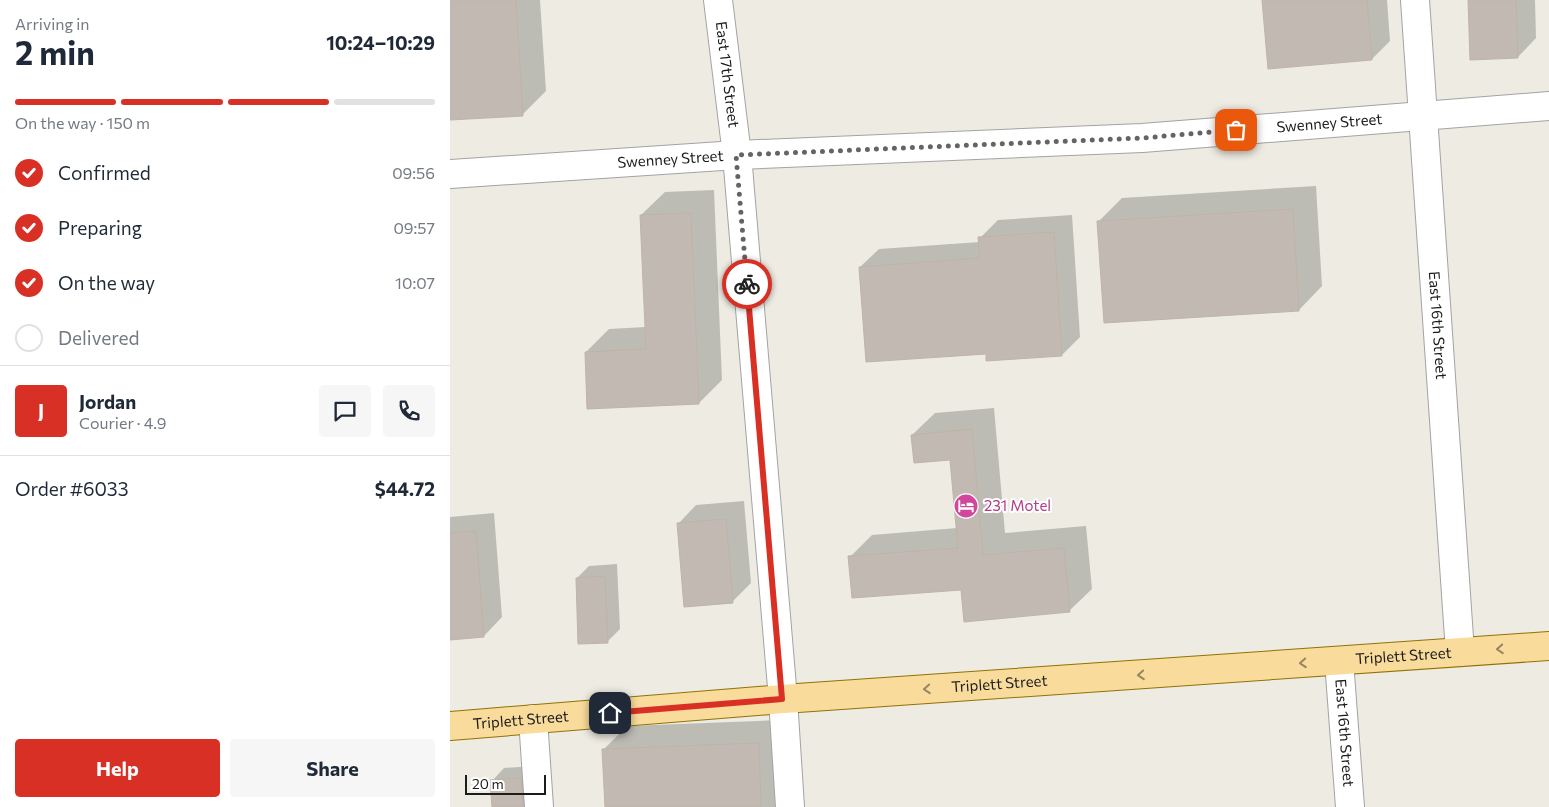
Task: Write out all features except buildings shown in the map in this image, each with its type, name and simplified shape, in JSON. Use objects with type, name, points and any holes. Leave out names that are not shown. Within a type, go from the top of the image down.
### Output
[{"type":"main road","name":"Triplett Street","points":[[450,726],[782,699],[1549,646]]},
{"type":"street","name":"East 17th Street","points":[[718,0],[736,155],[790,807]]},
{"type":"street","name":"East 16th Street","points":[[1415,0],[1460,652]]},
{"type":"street","name":"Swenney Street","points":[[450,174],[736,155],[1142,138],[1549,106]]},
{"type":"street","name":"East 16th Street","points":[[1339,661],[1350,807]]},
{"type":"street","points":[[533,719],[539,807]]},
{"type":"way so far","points":[[747,284],[736,155],[1142,138],[1236,130]]},
{"type":"place","name":"231 Motel","points":[[966,506]]},
{"type":"route","points":[[610,713],[782,699],[747,284]]}]
